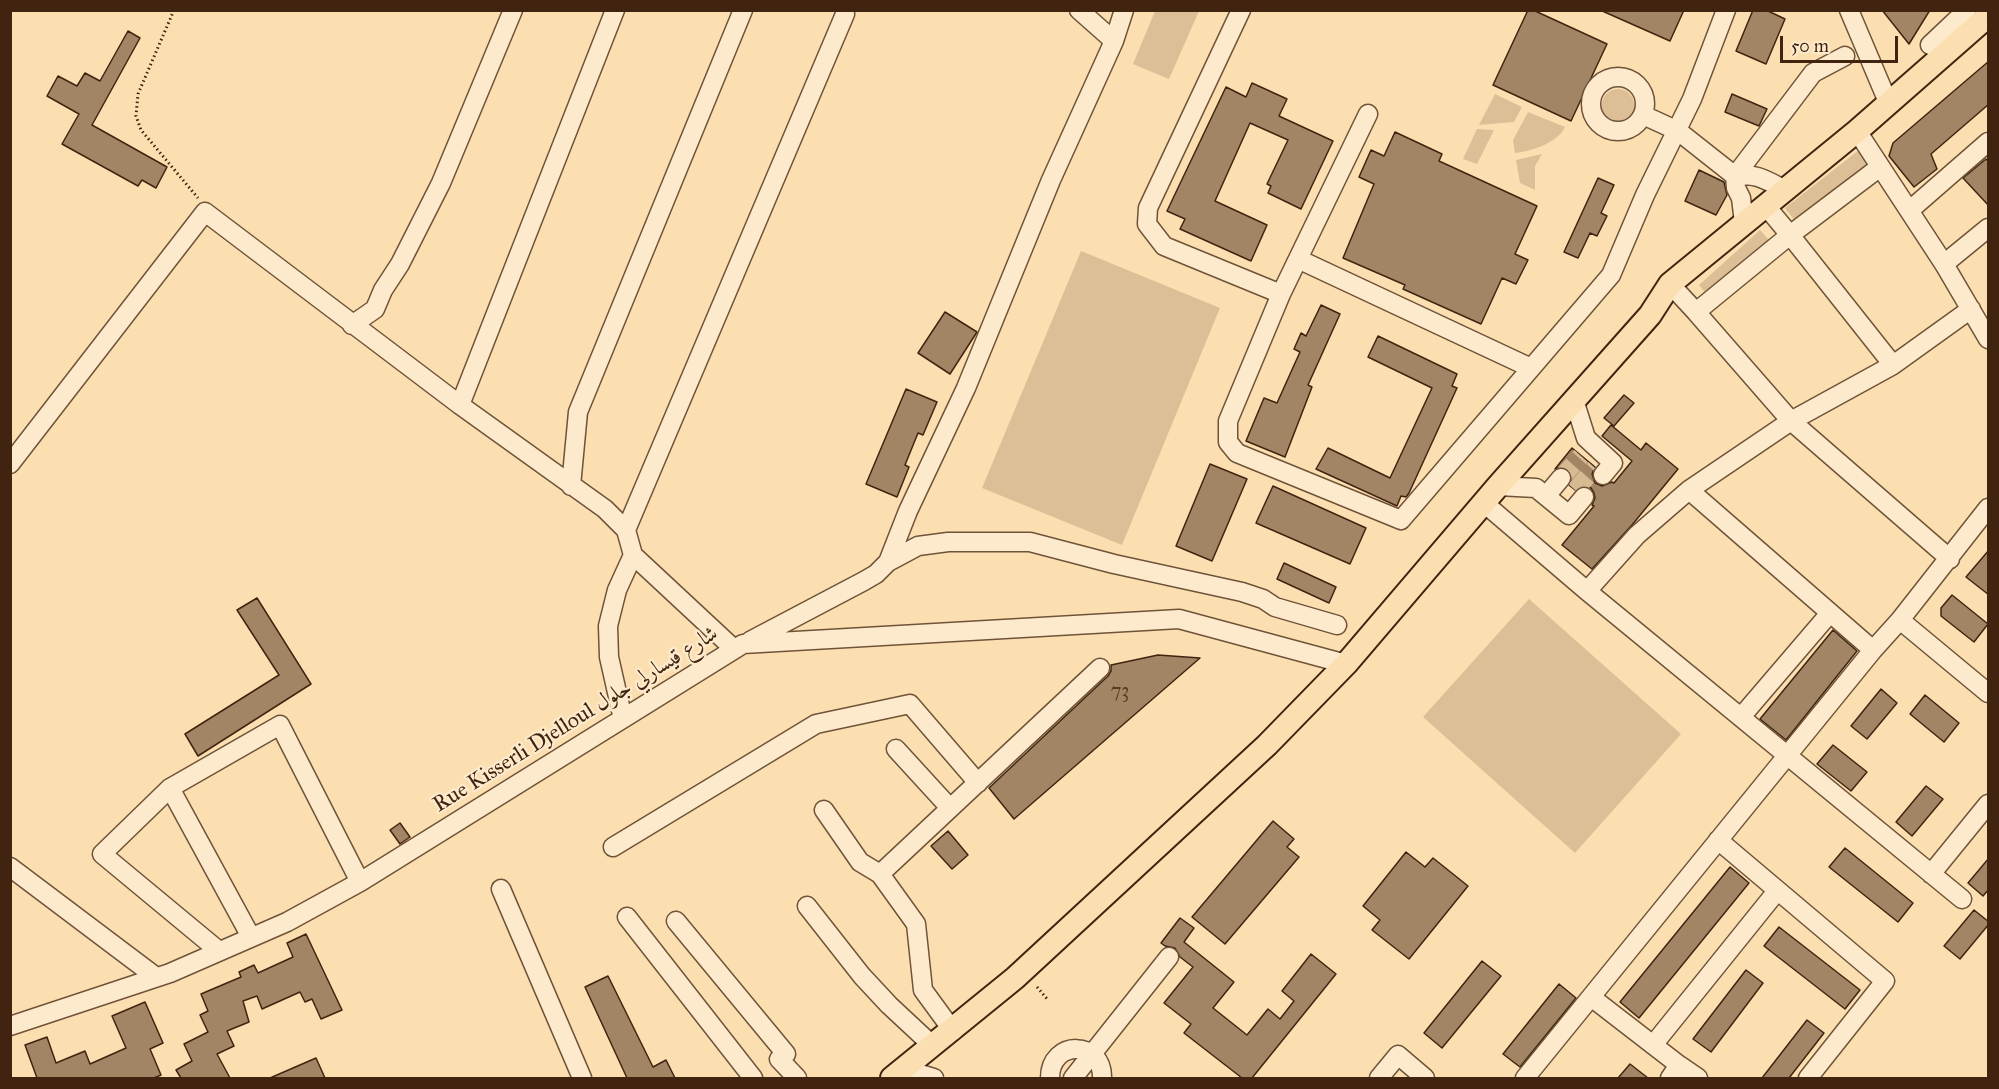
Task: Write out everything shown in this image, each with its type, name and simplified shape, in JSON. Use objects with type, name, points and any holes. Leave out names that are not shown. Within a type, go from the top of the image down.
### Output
[{"type":"main road","points":[[898,1074],[1015,978],[1267,745],[1346,664],[1491,494],[1650,315],[1670,284],[1857,131],[1989,16]]},
{"type":"street","points":[[352,325],[375,309],[383,290],[405,254],[441,183],[513,10]]},
{"type":"street","points":[[460,405],[615,10]]},
{"type":"street","points":[[571,486],[578,412],[743,10]]},
{"type":"street","points":[[1079,10],[1114,41]]},
{"type":"street","points":[[888,562],[908,511],[966,388],[1051,180],[1114,41],[1124,10]]},
{"type":"street","points":[[1241,10],[1148,208],[1147,224],[1164,246],[1281,294]]},
{"type":"street","points":[[1368,114],[1281,294],[1228,421],[1228,442],[1237,453],[1401,520],[1611,276],[1645,195],[1678,131],[1726,10]]},
{"type":"street","points":[[1849,10],[1888,102]]},
{"type":"street","points":[[1949,50],[1930,45],[1968,10]]},
{"type":"street","points":[[626,530],[845,14]]},
{"type":"street","points":[[1744,223],[1735,176],[1813,73],[1845,56]]},
{"type":"street","points":[[1643,115],[1678,131],[1735,176],[1749,174],[1759,176],[1785,190]]},
{"type":"street","points":[[1857,131],[1910,210],[1989,339]]},
{"type":"street","points":[[1910,210],[1989,142]]},
{"type":"street","points":[[1696,312],[1790,235],[1880,167]]},
{"type":"street","points":[[1765,205],[1893,365]]},
{"type":"street","points":[[10,464],[205,212],[352,325],[605,509],[626,530],[633,555],[739,647],[864,581],[876,574],[888,562],[918,546],[948,542],[1030,542],[1114,564],[1242,592],[1263,599],[1275,607],[1337,625]]},
{"type":"street","points":[[1944,264],[1989,228]]},
{"type":"street","points":[[1298,259],[1531,368]]},
{"type":"street","points":[[1670,284],[1791,421],[1950,559]]},
{"type":"street","points":[[1587,591],[1637,535],[1689,490],[1791,421],[1893,365],[1971,309]]},
{"type":"street","points":[[1574,400],[1595,458]]},
{"type":"street","points":[[1491,494],[1536,488],[1553,502],[1569,515],[1572,488],[1553,502]]},
{"type":"street","points":[[1689,490],[1873,650]]},
{"type":"street","points":[[1491,494],[1587,591],[1962,899]]},
{"type":"street","points":[[1525,1078],[1873,650],[1950,559],[1989,508]]},
{"type":"street","points":[[623,719],[609,657],[608,626],[617,590],[633,555]]},
{"type":"street","points":[[1741,717],[1830,613]]},
{"type":"street","name":"Rue Kisserli Djelloul شارع قيسارلي جلول","points":[[14,1020],[156,977],[287,921],[360,882],[739,647],[1179,619],[1346,664]]},
{"type":"street","points":[[1900,620],[1989,693]]},
{"type":"street","points":[[880,874],[1100,668]]},
{"type":"street","points":[[613,847],[816,724],[910,704],[978,783]]},
{"type":"street","points":[[219,951],[102,854],[170,788],[280,725],[360,882]]},
{"type":"street","points":[[896,749],[950,808]]},
{"type":"street","points":[[170,788],[251,937]]},
{"type":"street","points":[[1931,874],[1989,804]]},
{"type":"street","points":[[824,810],[860,862],[880,874],[916,924],[923,990],[952,1031]]},
{"type":"street","points":[[1718,840],[1886,981],[1808,1078]]},
{"type":"street","points":[[10,867],[156,977]]},
{"type":"street","points":[[501,889],[582,1078]]},
{"type":"street","points":[[1653,1045],[1777,891]]},
{"type":"street","points":[[807,906],[862,976],[933,1046]]},
{"type":"street","points":[[627,917],[753,1078]]},
{"type":"street","points":[[676,921],[786,1054],[779,1059],[797,1078]]},
{"type":"street","points":[[1072,1078],[1169,957]]},
{"type":"street","points":[[1592,997],[1653,1045],[1675,1072],[1698,1078]]},
{"type":"street","points":[[1050,1078],[1053,1064],[1063,1052],[1078,1049],[1092,1054],[1099,1063],[1102,1078]]},
{"type":"street","points":[[1379,1078],[1398,1055],[1425,1078]]},
{"type":"street","points":[[898,1074],[934,1078]]},
{"type":"path","points":[[174,10],[138,94],[136,116],[141,130],[195,192],[205,212]]},
{"type":"path","points":[[1037,987],[1048,1000]]},
{"type":"shaded area","points":[[1155,11],[1199,11],[1169,79],[1133,64]]},
{"type":"shaded area","points":[[1618,89],[1629,94],[1634,105],[1629,116],[1618,121],[1607,116],[1602,105],[1607,94]]},
{"type":"shaded area","points":[[1495,94],[1522,107],[1514,122],[1479,125]]},
{"type":"shaded area","points":[[1528,112],[1565,127],[1550,142],[1515,153],[1513,140]]},
{"type":"shaded area","points":[[1477,129],[1494,130],[1477,164],[1463,159]]},
{"type":"shaded area","points":[[1859,150],[1869,163],[1795,221],[1785,208]]},
{"type":"shaded area","points":[[1542,154],[1535,166],[1535,190],[1520,183],[1516,160]]},
{"type":"shaded area","points":[[1760,230],[1769,240],[1707,295],[1699,285]]},
{"type":"shaded area","points":[[1081,251],[1220,308],[1122,545],[982,488]]},
{"type":"shaded area","points":[[1529,599],[1681,734],[1575,853],[1423,717]]},
{"type":"building","points":[[1528,10],[1533,10],[1607,44],[1571,121],[1493,85]]},
{"type":"building","points":[[1600,10],[1684,10],[1670,41]]},
{"type":"building","points":[[1753,10],[1766,10],[1785,19],[1766,64],[1736,51]]},
{"type":"building","points":[[1882,10],[1930,10],[1909,44]]},
{"type":"building","points":[[128,31],[140,38],[92,125],[167,167],[156,188],[142,180],[138,186],[62,144],[79,114],[47,96],[58,76],[77,86],[85,73],[100,81]]},
{"type":"building","points":[[1989,61],[1989,104],[1931,154],[1937,169],[1914,187],[1889,156],[1893,143]]},
{"type":"building","points":[[1252,83],[1287,99],[1279,116],[1333,141],[1301,209],[1268,193],[1271,186],[1267,184],[1288,140],[1250,123],[1215,201],[1267,225],[1251,261],[1180,229],[1185,219],[1167,211],[1226,87],[1246,97]]},
{"type":"building","points":[[1732,94],[1767,109],[1759,126],[1725,112]]},
{"type":"building","points":[[1395,132],[1442,154],[1439,161],[1537,206],[1515,254],[1528,260],[1516,284],[1502,278],[1481,324],[1403,289],[1405,285],[1343,258],[1374,184],[1359,177],[1371,150],[1384,156]]},
{"type":"building","points":[[1986,159],[1989,162],[1989,206],[1963,178]]},
{"type":"building","points":[[1699,170],[1724,182],[1727,195],[1716,215],[1685,201]]},
{"type":"building","points":[[1598,178],[1614,185],[1601,213],[1607,216],[1597,236],[1590,233],[1578,258],[1564,252]]},
{"type":"building","points":[[1321,305],[1340,314],[1308,385],[1312,387],[1285,457],[1246,441],[1264,398],[1277,403],[1300,352],[1294,349],[1301,333],[1306,336]]},
{"type":"building","points":[[945,312],[977,332],[950,374],[918,353]]},
{"type":"building","points":[[1378,336],[1457,374],[1452,386],[1457,388],[1409,493],[1406,497],[1401,496],[1397,506],[1316,469],[1328,448],[1390,478],[1432,388],[1368,357]]},
{"type":"building","points":[[906,389],[937,402],[923,435],[918,433],[905,465],[909,467],[897,497],[866,484]]},
{"type":"building","points":[[1624,395],[1634,403],[1614,426],[1604,418]]},
{"type":"building","points":[[1611,425],[1641,450],[1646,443],[1678,469],[1592,569],[1562,545],[1594,506],[1592,505],[1595,498],[1594,493],[1591,488],[1585,486],[1575,490],[1569,485],[1572,479],[1569,470],[1562,467],[1555,469],[1572,448],[1595,467],[1592,474],[1595,483],[1602,486],[1614,483],[1632,461],[1602,436]]},
{"type":"building","points":[[1210,464],[1247,479],[1212,561],[1176,546]]},
{"type":"building","points":[[1273,486],[1366,528],[1350,564],[1256,523]]},
{"type":"building","points":[[1989,550],[1989,595],[1966,577]]},
{"type":"building","points":[[1284,563],[1336,587],[1329,603],[1277,579]]},
{"type":"building","points":[[1952,595],[1988,624],[1974,642],[1941,616],[1941,608]]},
{"type":"building","points":[[257,598],[311,684],[198,756],[185,734],[279,675],[237,610]]},
{"type":"building","points":[[1833,630],[1857,651],[1786,740],[1760,719]]},
{"type":"building","points":[[1158,655],[1200,658],[1014,819],[989,788],[1108,676],[1111,665]]},
{"type":"building","points":[[1881,689],[1897,703],[1867,739],[1851,726]]},
{"type":"building","points":[[1925,695],[1959,723],[1944,742],[1910,714]]},
{"type":"building","points":[[1833,745],[1867,772],[1851,791],[1817,764]]},
{"type":"building","points":[[1926,786],[1943,799],[1912,836],[1896,822]]},
{"type":"building","points":[[1273,821],[1294,839],[1287,847],[1299,857],[1225,944],[1192,917]]},
{"type":"building","points":[[400,823],[410,837],[400,844],[390,830]]},
{"type":"building","points":[[948,831],[968,855],[952,869],[931,846]]},
{"type":"building","points":[[1845,848],[1913,903],[1898,922],[1829,867]]},
{"type":"building","points":[[1406,852],[1425,867],[1433,858],[1468,886],[1409,959],[1372,930],[1380,920],[1363,906]]},
{"type":"building","points":[[1989,858],[1989,889],[1983,896],[1968,883]]},
{"type":"building","points":[[1730,867],[1749,883],[1639,1018],[1620,1002]]},
{"type":"building","points":[[1974,910],[1989,924],[1960,959],[1944,946]]},
{"type":"building","points":[[1180,918],[1194,928],[1184,942],[1234,982],[1213,1008],[1247,1035],[1268,1009],[1280,1019],[1294,1001],[1282,991],[1311,954],[1336,974],[1252,1078],[1242,1078],[1184,1033],[1191,1024],[1164,1003],[1193,967],[1180,957],[1175,948],[1161,943]]},
{"type":"building","points":[[1779,927],[1860,990],[1845,1009],[1764,946]]},
{"type":"building","points":[[306,934],[342,1010],[321,1019],[312,999],[305,1002],[300,992],[262,1009],[257,996],[243,1001],[249,1022],[227,1031],[234,1046],[217,1054],[230,1078],[181,1078],[176,1070],[192,1061],[184,1044],[208,1032],[200,1015],[208,1011],[201,994],[241,977],[239,972],[254,965],[258,973],[293,957],[287,943]]},
{"type":"building","points":[[1482,961],[1501,976],[1442,1048],[1424,1033]]},
{"type":"building","points":[[1746,970],[1763,983],[1711,1052],[1693,1039]]},
{"type":"building","points":[[608,976],[653,1067],[666,1060],[675,1078],[627,1078],[585,987]]},
{"type":"building","points":[[1559,984],[1576,998],[1520,1067],[1503,1054]]},
{"type":"building","points":[[145,1002],[163,1043],[150,1049],[161,1075],[154,1078],[37,1078],[25,1045],[47,1037],[56,1063],[85,1051],[90,1064],[126,1048],[112,1016]]},
{"type":"building","points":[[1807,1020],[1824,1033],[1789,1078],[1762,1078]]},
{"type":"building","points":[[316,1058],[325,1078],[270,1078]]},
{"type":"building","points":[[1630,1064],[1648,1078],[1618,1078]]},
{"type":"tunnel","points":[[1561,478],[1581,456]]},
{"type":"tunnel","points":[[1575,490],[1595,468]]}]
